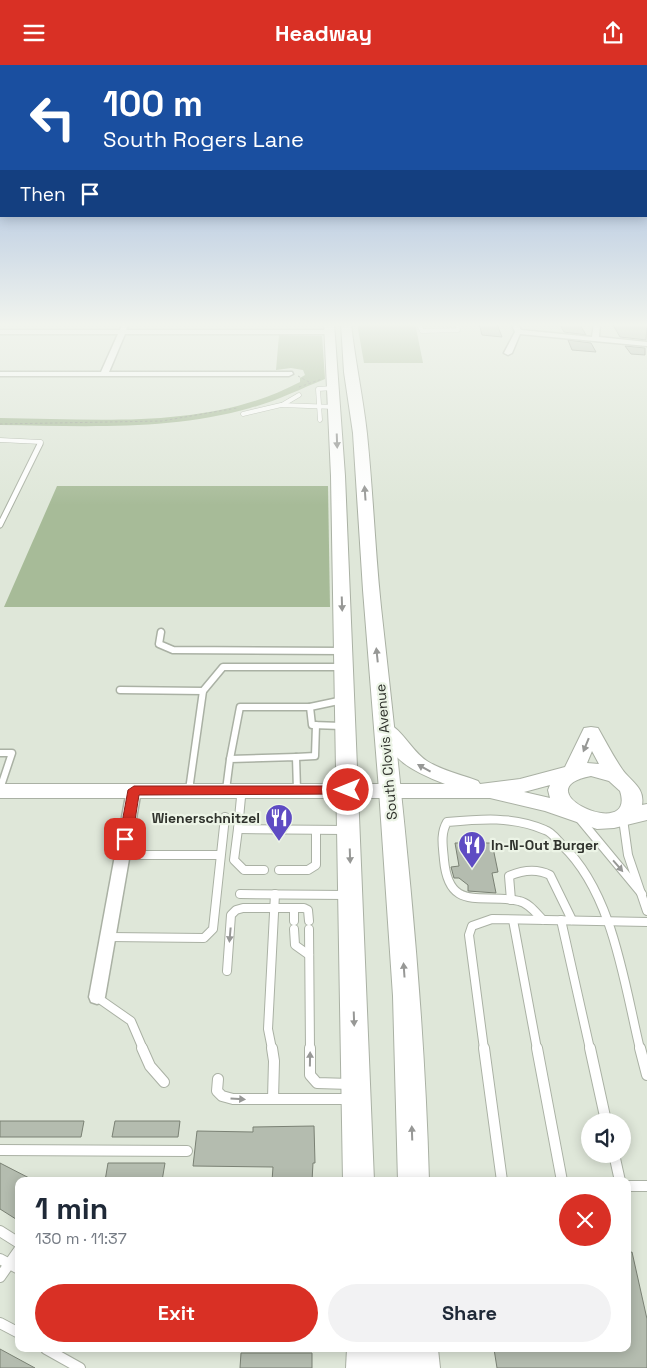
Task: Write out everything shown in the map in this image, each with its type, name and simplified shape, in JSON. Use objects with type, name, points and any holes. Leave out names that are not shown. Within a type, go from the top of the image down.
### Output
[{"type":"main road","points":[[333,384],[327,407],[339,512],[359,1177]]},
{"type":"main road","name":"South Clovis Avenue","points":[[353,384],[360,433],[371,590],[390,790],[406,996],[414,1177]]},
{"type":"main road","points":[[339,512],[352,538],[355,581],[360,588],[371,590]]},
{"type":"main road","points":[[364,1352],[364,1368]]},
{"type":"main road","points":[[388,1352],[389,1368]]},
{"type":"main road","points":[[421,1352],[422,1368]]},
{"type":"street","points":[[384,728],[407,756],[421,767],[486,791],[546,804],[573,813],[601,821],[632,815],[634,797],[620,779],[591,733],[571,772],[562,779],[558,788],[560,797],[573,813]]},
{"type":"street","points":[[0,790],[486,791],[520,786],[571,772],[591,769],[647,789]]},
{"type":"street","points":[[97,997],[134,790]]},
{"type":"lane","points":[[243,414],[281,405],[299,395]]},
{"type":"lane","points":[[281,405],[327,407],[320,420]]},
{"type":"lane","points":[[0,440],[41,442],[0,525]]},
{"type":"lane","points":[[161,632],[160,644],[162,647],[174,650],[343,659]]},
{"type":"lane","points":[[189,790],[203,691],[223,667],[343,659]]},
{"type":"lane","points":[[120,691],[203,691]]},
{"type":"lane","points":[[264,870],[244,870],[234,861],[238,829],[230,759],[240,707],[310,707],[345,700]]},
{"type":"lane","points":[[310,707],[312,725],[345,726]]},
{"type":"lane","points":[[230,759],[315,756],[316,725]]},
{"type":"lane","points":[[0,753],[12,753],[0,790]]},
{"type":"lane","points":[[296,757],[297,790]]},
{"type":"lane","points":[[573,813],[642,894]]},
{"type":"lane","points":[[632,815],[625,851],[647,911]]},
{"type":"lane","points":[[108,937],[204,938],[213,929],[225,817]]},
{"type":"lane","points":[[543,920],[528,905],[511,900],[470,898],[458,894],[448,885],[444,867],[443,829],[447,822],[480,819],[515,821],[547,830],[573,855],[594,886],[608,921],[647,1075]]},
{"type":"lane","points":[[238,829],[349,830]]},
{"type":"lane","points":[[279,870],[308,870],[316,865],[316,830]]},
{"type":"lane","points":[[122,855],[220,855]]},
{"type":"lane","points":[[511,900],[508,876],[525,871],[544,871],[550,875],[572,921]]},
{"type":"lane","points":[[240,894],[351,895]]},
{"type":"lane","points":[[273,1099],[274,1061],[268,1029],[275,894]]},
{"type":"lane","points":[[227,971],[231,915],[236,910],[243,908],[294,908],[308,910],[309,955],[312,964],[310,1075],[317,1083],[356,1092]]},
{"type":"lane","points":[[294,908],[295,945],[309,955]]},
{"type":"lane","points":[[513,920],[561,1177]]},
{"type":"lane","points":[[501,1177],[469,935],[472,926],[481,921],[513,920],[647,921]]},
{"type":"lane","points":[[561,920],[604,1113]]},
{"type":"lane","points":[[97,997],[131,1021],[150,1066],[164,1082]]},
{"type":"lane","points":[[218,1079],[217,1091],[222,1096],[233,1099],[273,1099],[356,1092]]},
{"type":"lane","points":[[0,1150],[187,1151]]},
{"type":"lane","points":[[616,1163],[619,1177]]},
{"type":"lane","points":[[631,1186],[647,1186]]},
{"type":"lane","points":[[0,1231],[15,1240]]},
{"type":"lane","points":[[0,1259],[14,1266],[0,1277]]},
{"type":"lane","points":[[0,1323],[15,1331]]},
{"type":"lane","points":[[51,1352],[80,1368]]},
{"type":"path","points":[[296,388],[305,384]]},
{"type":"path","points":[[0,424],[162,421],[211,414],[244,406]]},
{"type":"green space","points":[[296,384],[313,384],[260,405],[188,421],[126,426],[0,425],[0,418],[115,420],[191,415],[229,408],[265,397]]},
{"type":"green space","points":[[57,486],[328,486],[330,607],[4,607]]},
{"type":"building","name":"In-N-Out Burger","points":[[455,843],[492,843],[498,872],[492,873],[496,893],[468,891],[468,885],[459,878],[454,878],[451,867],[459,866]]},
{"type":"building","points":[[0,1121],[84,1121],[81,1137],[0,1137]]},
{"type":"building","points":[[115,1121],[180,1121],[178,1137],[112,1137]]},
{"type":"building","points":[[314,1126],[315,1163],[313,1163],[312,1177],[272,1177],[273,1167],[193,1166],[197,1131],[253,1132],[253,1127]]},
{"type":"building","points":[[0,1163],[27,1177],[15,1177],[15,1218],[0,1209]]},
{"type":"building","points":[[108,1163],[165,1163],[163,1177],[106,1177]]},
{"type":"building","points":[[631,1252],[647,1319],[647,1368],[497,1368],[494,1352],[631,1352]]},
{"type":"building","points":[[0,1349],[35,1368],[0,1368]]},
{"type":"building","points":[[241,1353],[312,1353],[312,1368],[240,1368]]},
{"type":"place","name":"Wienerschnitzel","points":[[279,842]]},
{"type":"place","name":"In-N-Out Burger","points":[[472,869]]},
{"type":"route","points":[[125,839],[134,790],[348,790]]}]
